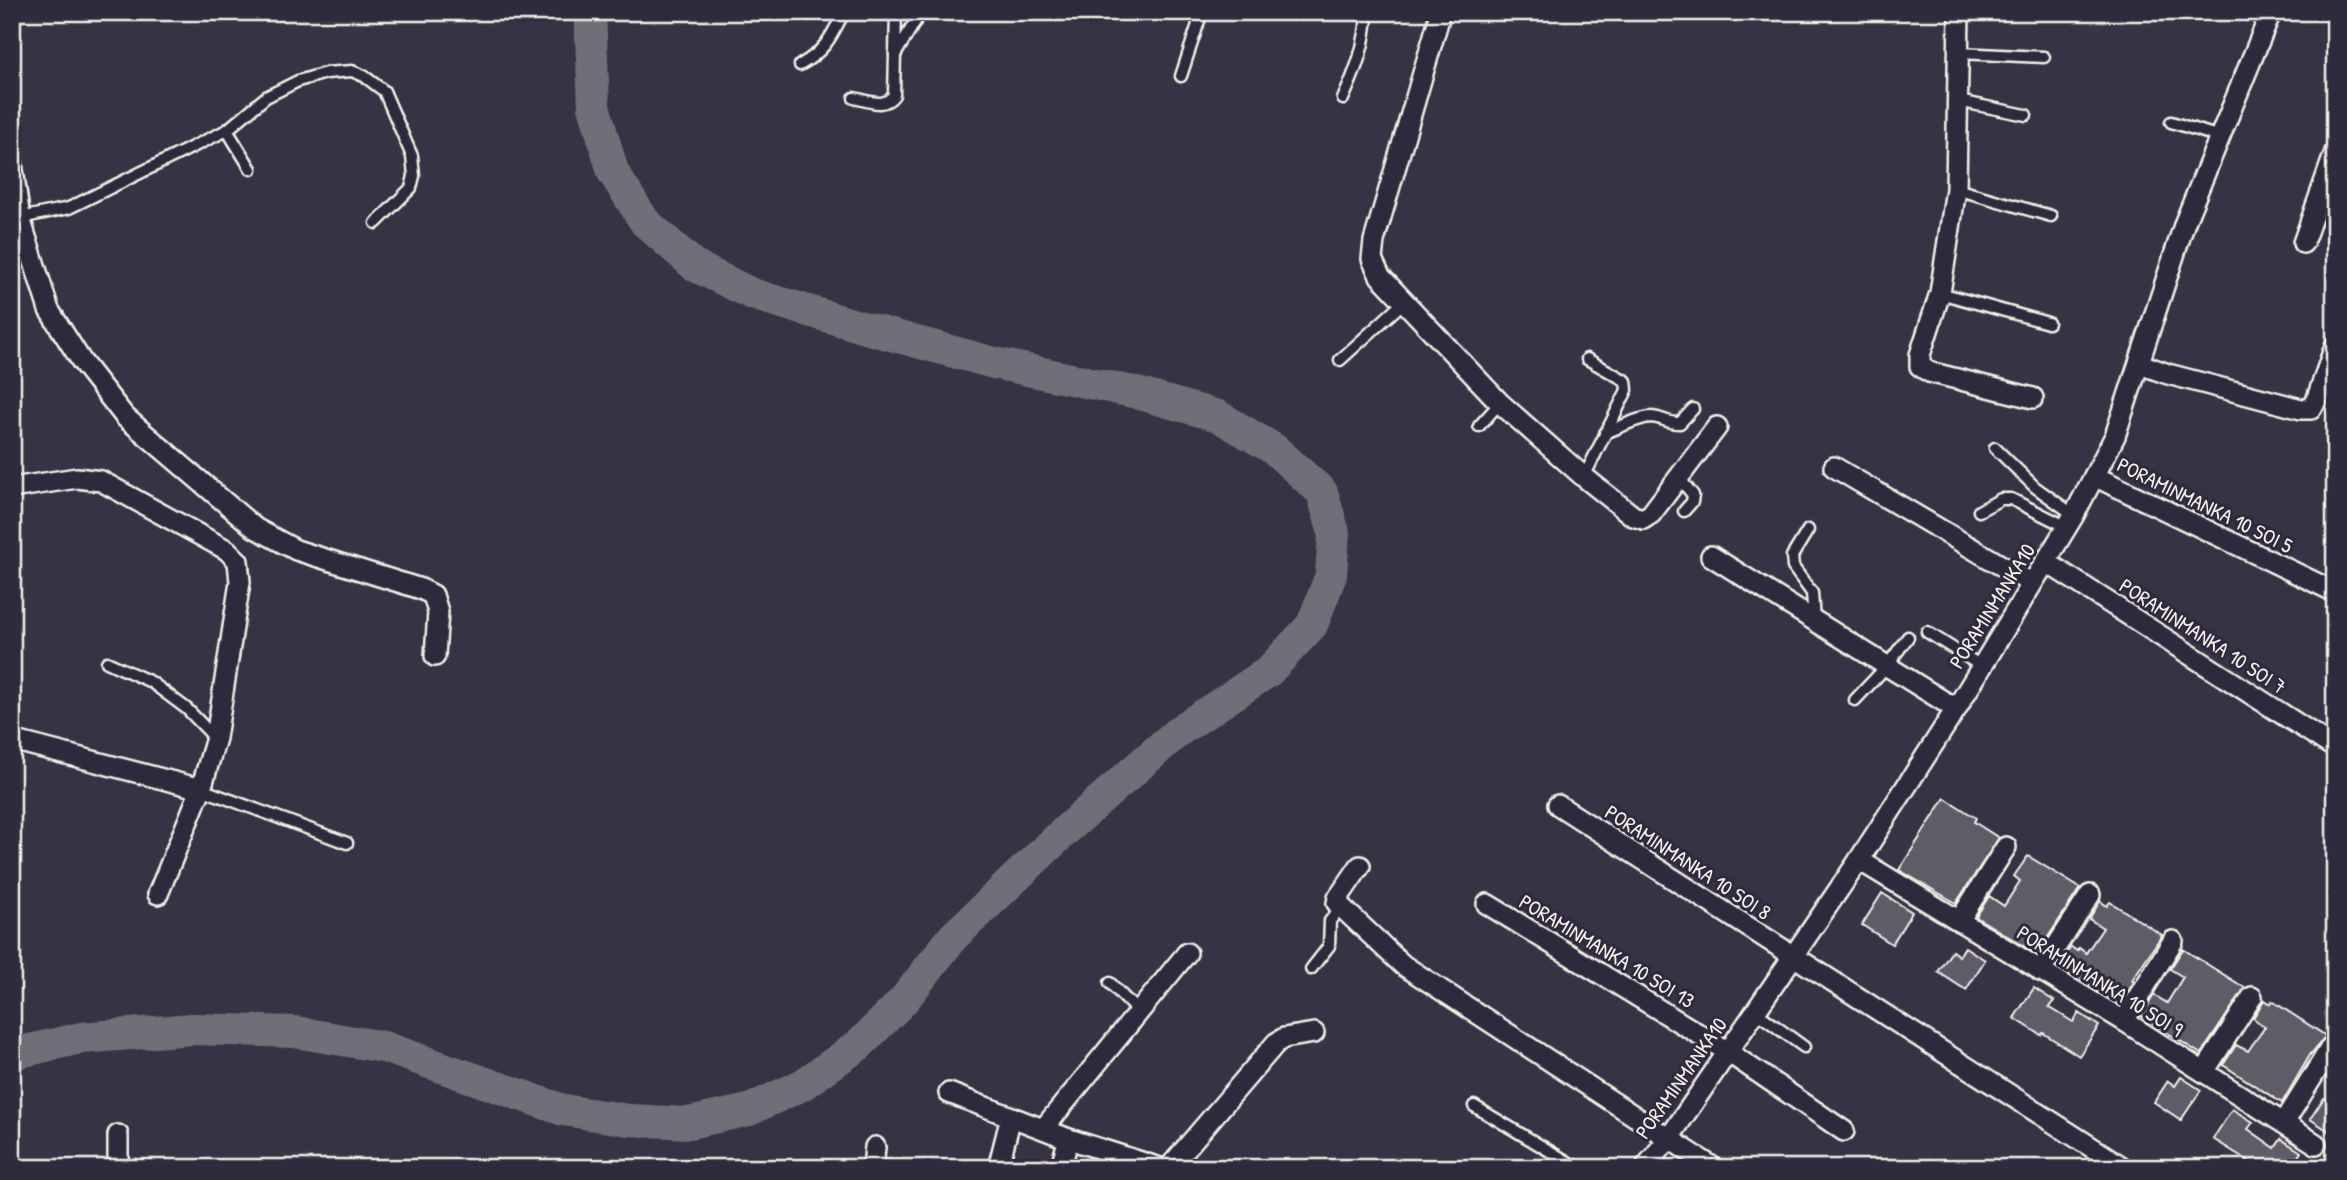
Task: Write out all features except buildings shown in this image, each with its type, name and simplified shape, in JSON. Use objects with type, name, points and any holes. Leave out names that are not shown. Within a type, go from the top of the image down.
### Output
[{"type":"street","points":[[1439,12],[1374,241],[1372,258],[1380,276],[1500,403],[1633,516],[1643,519],[1651,514],[1717,427]]},
{"type":"street","points":[[1959,12],[1956,189],[1940,293],[1920,355],[1920,366],[1929,372],[2033,398]]},
{"type":"street","name":"PORAMINMANKA10","points":[[1645,1168],[1669,1138],[1859,860],[1956,709],[2071,521],[2115,436],[2185,222],[2271,12]]},
{"type":"street","points":[[2303,243],[2335,152]]},
{"type":"street","points":[[12,163],[20,218],[49,310],[82,362],[125,417],[255,528],[296,550],[433,595],[438,612],[435,656]]},
{"type":"street","points":[[2140,364],[2301,409],[2311,409],[2335,346]]},
{"type":"street","points":[[1834,467],[2031,583]]},
{"type":"street","name":"PORAMINMANKA 10 SOI 5","points":[[2094,476],[2335,592]]},
{"type":"street","points":[[12,488],[76,478],[101,481],[227,550],[238,561],[240,582],[216,738],[201,789],[158,894]]},
{"type":"street","points":[[1711,556],[1956,709]]},
{"type":"street","name":"PORAMINMANKA 10 SOI 7","points":[[2046,562],[2335,748]]},
{"type":"street","points":[[12,740],[201,789]]},
{"type":"street","name":"PORAMINMANKA 10 SOI 8","points":[[1558,805],[2124,1168]]},
{"type":"street","points":[[1959,921],[2006,847]]},
{"type":"street","name":"PORAMINMANKA 10 SOI 9","points":[[1859,860],[2124,1021],[2316,1144]]},
{"type":"street","points":[[1360,866],[1337,903],[1403,965],[1714,1168]]},
{"type":"street","points":[[2040,971],[2090,895]]},
{"type":"street","name":"PORAMINMANKA 10 SOI 13","points":[[1487,904],[1728,1052],[1844,1131]]},
{"type":"street","points":[[2124,1021],[2173,941]]},
{"type":"street","points":[[1044,1128],[1187,953]]},
{"type":"street","points":[[2204,1072],[2252,997]]},
{"type":"street","points":[[1169,1168],[1276,1043],[1284,1038],[1314,1033]]},
{"type":"street","points":[[2284,1123],[2331,1047]]},
{"type":"street","points":[[949,1093],[1069,1139],[1160,1168]]},
{"type":"street","points":[[998,1168],[1012,1117]]},
{"type":"street","points":[[118,1135],[118,1168]]},
{"type":"street","points":[[1060,1168],[1069,1139]]},
{"type":"street","points":[[873,1168],[875,1147]]},
{"type":"lane","points":[[800,65],[815,57],[825,47],[844,12]]},
{"type":"lane","points":[[855,97],[882,104],[889,102],[894,95],[896,12]]},
{"type":"lane","points":[[895,55],[921,12]]},
{"type":"lane","points":[[1181,76],[1202,12]]},
{"type":"lane","points":[[1343,99],[1359,65],[1367,29],[1367,12]]},
{"type":"lane","points":[[1959,53],[2044,57]]},
{"type":"lane","points":[[20,218],[69,208],[227,130],[266,97],[298,81],[326,73],[352,71],[364,76],[384,91],[412,156],[414,176],[411,188],[376,223]]},
{"type":"lane","points":[[1958,101],[2026,115]]},
{"type":"lane","points":[[2171,121],[2220,137]]},
{"type":"lane","points":[[227,130],[251,169]]},
{"type":"lane","points":[[1956,189],[2051,216]]},
{"type":"lane","points":[[1940,293],[2048,323]]},
{"type":"lane","points":[[1340,360],[1405,302]]},
{"type":"lane","points":[[1584,477],[1626,390],[1626,381],[1587,359]]},
{"type":"lane","points":[[1479,426],[1500,403]]},
{"type":"lane","points":[[1605,433],[1646,418],[1654,417],[1680,423],[1693,408]]},
{"type":"lane","points":[[1994,448],[2071,521]]},
{"type":"lane","points":[[1679,478],[1693,495],[1692,502],[1684,511]]},
{"type":"lane","points":[[1979,511],[2001,499],[2011,499],[2071,521]]},
{"type":"lane","points":[[1808,530],[1792,556],[1793,567],[1812,593],[1814,621]]},
{"type":"lane","points":[[1927,632],[1981,666]]},
{"type":"lane","points":[[1855,700],[1886,666],[1908,636]]},
{"type":"lane","points":[[107,662],[151,682],[187,709],[216,738]]},
{"type":"lane","points":[[201,789],[347,843]]},
{"type":"lane","points":[[1311,969],[1329,946],[1330,922],[1340,908]]},
{"type":"lane","points":[[1110,984],[1139,1013]]},
{"type":"lane","points":[[1756,1012],[1804,1048]]},
{"type":"lane","points":[[1474,1107],[1578,1168]]},
{"type":"waterway","points":[[12,1054],[81,1038],[192,1029],[295,1032],[384,1047],[563,1110],[629,1120],[689,1123],[749,1110],[802,1085],[859,1045],[903,1001],[953,937],[1067,829],[1180,730],[1268,672],[1312,625],[1331,575],[1334,533],[1322,492],[1274,449],[1218,416],[1133,392],[994,363],[862,327],[752,294],[695,266],[645,222],[613,172],[594,106],[590,12]]}]
